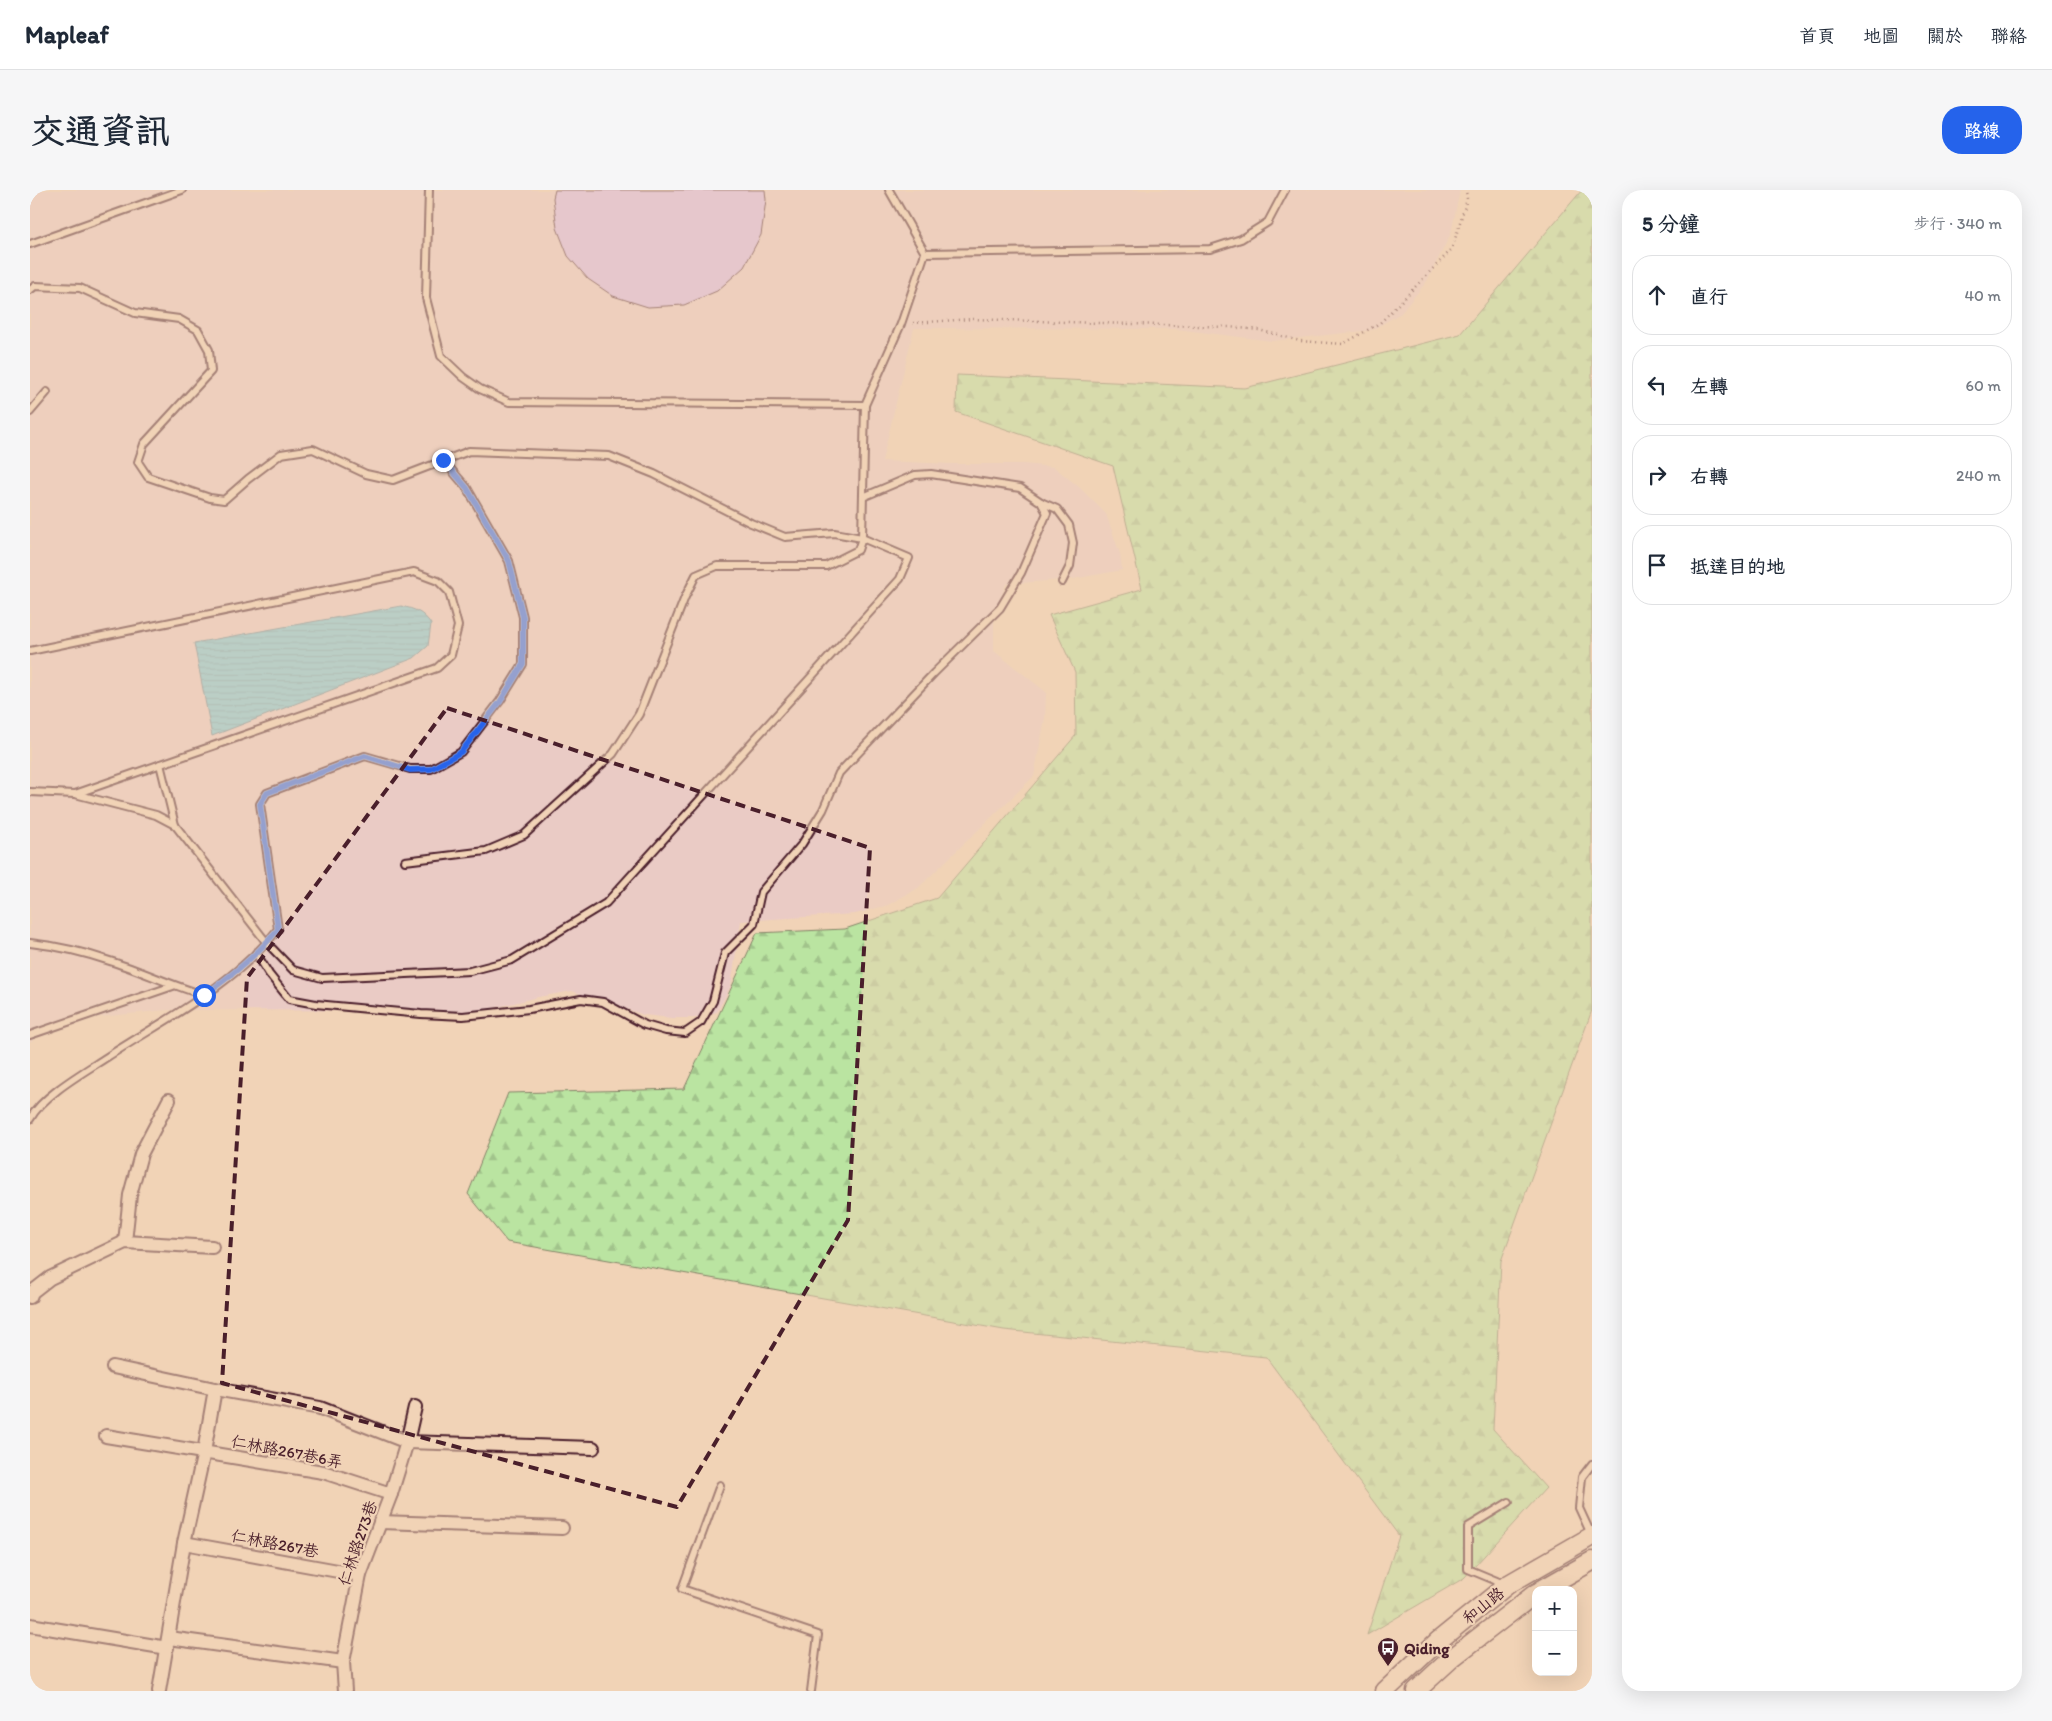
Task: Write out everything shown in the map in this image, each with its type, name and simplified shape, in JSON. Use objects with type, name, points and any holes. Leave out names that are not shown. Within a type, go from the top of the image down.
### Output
[{"type":"main road","name":"和山路","points":[[1385,1691],[1438,1641],[1507,1585],[1592,1536]]},
{"type":"main road","points":[[1548,1586],[1592,1561]]},
{"type":"main road","name":"和山路","points":[[1416,1691],[1452,1658],[1532,1596]]},
{"type":"street","points":[[125,1242],[130,1195],[141,1154],[169,1100]]},
{"type":"street","points":[[31,1291],[50,1278],[125,1242],[212,1247]]},
{"type":"street","points":[[113,1367],[215,1389],[320,1408],[407,1442],[593,1448]]},
{"type":"street","points":[[159,1691],[184,1542],[204,1452],[215,1389]]},
{"type":"street","name":"仁林路273巷","points":[[345,1691],[343,1662],[360,1575],[391,1494],[407,1442],[415,1407]]},
{"type":"street","name":"仁林路267巷6弄","points":[[106,1436],[323,1472],[391,1494]]},
{"type":"street","points":[[380,1522],[562,1528]]},
{"type":"street","name":"仁林路267巷","points":[[184,1542],[360,1575]]},
{"type":"street","points":[[30,1625],[168,1643],[343,1662]]},
{"type":"lane","points":[[30,244],[182,190]]},
{"type":"lane","points":[[429,190],[426,298],[441,356],[463,377],[480,389],[509,402],[865,405]]},
{"type":"lane","points":[[405,861],[486,851],[524,835],[613,754],[639,714],[685,597],[696,575],[718,566],[826,566],[858,550],[862,538],[865,405],[901,324],[925,253],[889,190]]},
{"type":"lane","points":[[925,253],[1210,249],[1241,239],[1268,222],[1285,190]]},
{"type":"lane","points":[[30,290],[35,286],[80,288],[135,312],[178,319],[198,330],[208,350],[211,371],[144,444],[138,462],[148,477],[210,498],[224,500],[248,479],[282,454],[313,449],[366,474],[393,480],[469,451],[609,456],[654,474],[751,523],[785,537],[834,533],[862,538],[909,558],[900,578],[606,903],[512,960],[470,971],[322,978],[293,970],[267,943],[175,825],[160,764]]},
{"type":"lane","points":[[30,412],[47,392]]},
{"type":"lane","points":[[30,1119],[34,1112],[66,1083],[225,980],[267,943],[278,929],[260,804],[267,793],[365,756],[410,770],[431,769],[461,752],[500,702],[523,664],[523,617],[509,561],[467,488],[443,460]]},
{"type":"lane","points":[[863,497],[915,475],[931,474],[1020,488],[1041,502],[1057,509],[1069,525],[1073,543],[1070,566],[1062,582]]},
{"type":"lane","points":[[256,953],[269,974],[289,999],[316,1004],[463,1016],[530,1009],[581,999],[603,1002],[645,1024],[666,1031],[685,1033],[701,1022],[714,1001],[725,953],[754,924],[761,892],[802,844],[823,810],[839,773],[934,673],[1000,608],[1021,574],[1047,513],[1041,502]]},
{"type":"lane","points":[[30,651],[414,572],[438,581],[449,592],[458,626],[451,655],[437,668],[75,794]]},
{"type":"lane","points":[[30,792],[75,794],[156,815],[175,825]]},
{"type":"lane","points":[[30,943],[52,946],[113,962],[173,986],[204,995]]},
{"type":"lane","points":[[30,1035],[173,986]]},
{"type":"lane","points":[[1592,1464],[1582,1477],[1580,1508],[1592,1536]]},
{"type":"lane","points":[[720,1485],[682,1589],[818,1635],[812,1691]]},
{"type":"lane","points":[[1507,1585],[1468,1569],[1468,1527],[1509,1502]]},
{"type":"path","points":[[901,324],[971,319],[1229,326],[1259,330],[1300,341],[1343,344],[1380,323],[1452,249],[1467,199],[1466,190]]},
{"type":"highlighted area","points":[[447,708],[870,848],[848,1220],[677,1507],[222,1383],[247,978]]},
{"type":"shaded area","points":[[30,190],[1460,190],[1451,233],[1427,281],[1401,313],[1372,330],[1272,341],[1176,329],[914,328],[882,461],[952,464],[1023,464],[1054,467],[1079,487],[1106,514],[1120,554],[1122,570],[1073,579],[1006,584],[994,617],[994,651],[1046,692],[1045,718],[1034,776],[918,888],[888,905],[855,914],[741,921],[731,986],[717,1012],[694,1018],[644,1015],[572,991],[538,997],[482,1011],[167,1010],[61,1021],[30,1042]]},
{"type":"green space","points":[[1582,190],[1592,190],[1592,1010],[1501,1261],[1493,1429],[1546,1488],[1464,1578],[1367,1635],[1399,1536],[1266,1357],[1004,1330],[507,1242],[468,1194],[508,1093],[684,1089],[757,933],[845,929],[937,898],[1076,735],[1075,672],[1049,615],[1142,589],[1113,466],[956,412],[957,375],[1245,388],[1460,334]]},
{"type":"water","points":[[401,606],[418,612],[431,624],[428,646],[414,658],[212,736],[194,643]]},
{"type":"building","points":[[555,190],[765,190],[766,200],[761,235],[744,267],[717,291],[684,305],[648,307],[613,296],[588,279],[568,256],[557,228],[553,198]]},
{"type":"place","name":"Qiding","points":[[1388,1667]]},
{"type":"route","points":[[204,995],[225,980],[256,953],[278,929],[260,804],[267,793],[365,756],[410,770],[431,769],[461,752],[500,702],[523,664],[523,617],[509,561],[467,488],[443,460]]}]
